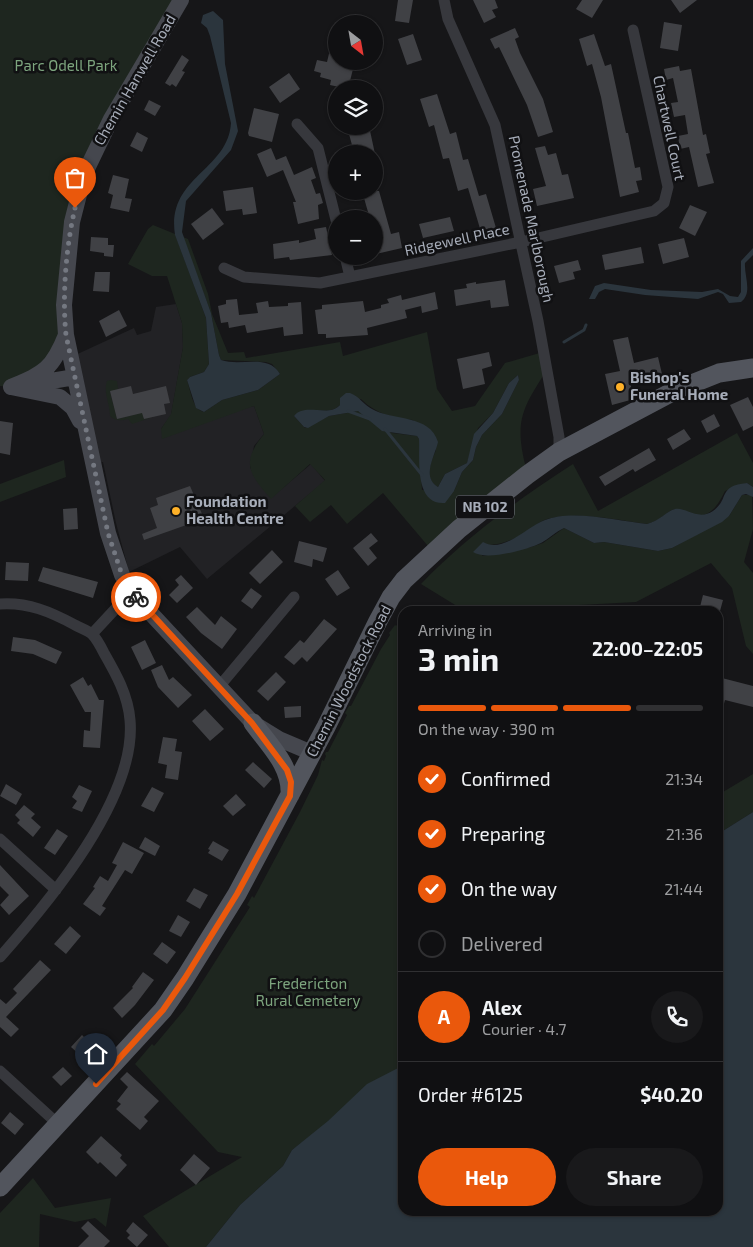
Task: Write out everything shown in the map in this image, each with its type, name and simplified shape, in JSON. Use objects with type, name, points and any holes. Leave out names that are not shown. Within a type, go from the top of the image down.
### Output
[{"type":"main road","name":"Chemin Hanwell Road","points":[[181,0],[111,119],[84,175],[72,222],[64,306],[66,335],[108,533],[122,575],[131,592],[252,723],[279,739],[312,753]]},
{"type":"main road","points":[[5,387],[37,375],[48,368],[58,355],[66,335]]},
{"type":"main road","name":"Chemin Woodstock Road","points":[[0,1187],[163,1010],[185,978],[237,894],[290,796],[378,621],[391,597],[404,580],[458,529],[559,452],[674,391],[719,374],[753,368]]},
{"type":"main road","points":[[5,387],[75,377]]},
{"type":"main road","points":[[5,387],[60,397],[72,408],[86,430]]},
{"type":"main road","points":[[252,723],[287,770],[291,782],[290,796]]},
{"type":"street","name":"Promenade Marlborough","points":[[444,0],[448,19],[495,125],[547,370],[559,438],[559,452]]},
{"type":"street","name":"Chartwell Court","points":[[521,242],[654,211],[664,202],[668,187],[633,30]]},
{"type":"street","points":[[297,124],[318,148],[334,210]]},
{"type":"street","name":"Ridgewell Place","points":[[224,268],[244,276],[320,283],[521,242]]},
{"type":"street","points":[[347,265],[350,277]]},
{"type":"street","points":[[92,634],[131,592]]},
{"type":"street","points":[[218,688],[294,597]]},
{"type":"street","points":[[0,604],[34,607],[58,616],[92,634],[118,676],[130,718],[129,751],[122,777],[98,824],[78,860],[40,912],[0,957]]},
{"type":"street","points":[[0,839],[56,890]]},
{"type":"street","points":[[0,1071],[59,1125]]},
{"type":"shaded area","points":[[213,11],[223,20],[225,64],[238,131],[231,150],[186,201],[182,232],[211,313],[221,360],[229,362],[261,362],[269,364],[280,374],[258,390],[222,400],[204,412],[196,408],[187,380],[204,372],[209,364],[206,318],[175,235],[175,216],[180,200],[188,187],[220,153],[227,139],[231,123],[210,36],[207,28],[201,23],[203,15]]},
{"type":"shaded area","points":[[753,248],[753,255],[745,263],[747,294],[741,302],[729,303],[723,294],[718,292],[698,299],[645,295],[605,289],[599,292],[595,299],[589,299],[595,286],[604,283],[651,290],[702,292],[718,289],[730,296],[738,297],[741,292],[741,261]]},
{"type":"shaded area","points":[[176,304],[182,323],[183,347],[171,415],[161,429],[254,406],[264,434],[254,446],[250,467],[256,479],[271,498],[311,464],[325,481],[207,579],[180,547],[129,572],[103,462],[93,464],[71,357],[134,328],[137,335],[151,331],[156,307]]},
{"type":"shaded area","points":[[518,375],[519,380],[502,414],[482,435],[476,447],[473,460],[462,472],[454,491],[445,503],[435,502],[428,497],[423,489],[419,469],[419,439],[417,436],[382,431],[358,411],[329,416],[308,428],[304,427],[294,416],[304,410],[323,411],[335,409],[340,405],[340,398],[346,393],[350,393],[380,413],[419,422],[434,433],[438,442],[432,460],[430,478],[438,487],[445,474],[467,463],[474,434],[493,413],[509,383]]},
{"type":"shaded area","points":[[747,483],[753,487],[753,497],[746,494],[742,495],[729,516],[722,522],[672,548],[658,551],[604,542],[594,543],[564,528],[547,540],[526,549],[496,555],[473,552],[483,542],[491,545],[507,542],[538,523],[556,517],[582,516],[647,524],[675,509],[702,515],[708,514],[718,506],[731,487]]},
{"type":"shaded area","points":[[753,812],[753,1247],[206,1247],[240,1205],[283,1166],[292,1150],[328,1121],[367,1084],[398,1068],[398,1216],[723,1216],[723,831]]},
{"type":"green space","name":"Parc Odell Park","points":[[0,0],[181,0],[84,175],[58,355],[11,387],[0,386]]},
{"type":"green space","points":[[153,225],[175,234],[206,318],[209,364],[204,372],[187,380],[194,403],[200,410],[204,412],[222,400],[258,390],[280,374],[272,364],[266,362],[221,360],[211,313],[183,237],[188,239],[208,294],[212,314],[228,353],[244,352],[246,358],[340,342],[343,356],[427,332],[437,389],[452,411],[475,406],[505,363],[543,352],[547,370],[531,395],[521,427],[522,452],[526,468],[428,546],[383,493],[347,524],[331,505],[310,522],[295,506],[325,480],[310,464],[271,499],[257,482],[250,467],[252,452],[264,434],[254,406],[162,439],[161,429],[171,414],[183,347],[182,323],[167,276],[152,276],[128,264],[148,229]],"holes":[[[518,375],[519,380],[502,414],[482,435],[476,447],[473,460],[462,472],[454,491],[422,490],[419,439],[417,436],[392,433],[358,411],[329,416],[305,428],[294,416],[306,412],[331,410],[340,405],[340,398],[361,399],[385,414],[413,420],[436,450],[430,465],[429,475],[433,484],[438,487],[445,474],[467,463],[478,428],[493,413],[509,383]]]},
{"type":"green space","points":[[107,381],[117,381],[118,389],[110,392],[117,419],[137,414],[142,410],[144,419],[153,417],[132,424],[128,419],[119,420],[110,416],[106,385]]},
{"type":"green space","points":[[737,433],[753,463],[753,487],[747,483],[725,491],[717,506],[705,514],[693,515],[675,509],[656,521],[647,524],[584,516],[547,519],[513,539],[503,543],[488,545],[482,556],[543,543],[564,528],[594,543],[604,542],[658,551],[672,548],[729,516],[742,495],[752,495],[753,529],[744,562],[753,573],[753,654],[746,646],[732,588],[711,563],[636,602],[560,606],[457,606],[421,584],[456,550],[494,520],[573,464],[598,511]]},
{"type":"green space","points":[[64,460],[66,477],[0,502],[0,484]]},
{"type":"green space","name":"Fredericton Rural Cemetery","points":[[398,624],[398,1069],[292,1150],[283,1166],[240,1205],[206,1247],[169,1247],[143,1216],[242,1157],[218,1152],[135,1064],[152,1044],[154,1046],[185,1009],[250,907],[247,905],[252,896],[254,898],[300,812],[318,775],[322,760],[324,761],[326,752],[328,752],[347,715],[345,713],[349,706],[351,706],[390,635],[389,633]]},
{"type":"green space","points":[[753,774],[753,812],[723,831],[723,792]]},
{"type":"green space","points":[[33,1178],[55,1208],[111,1198],[106,1227],[95,1218],[75,1222],[40,1214],[39,1247],[0,1247],[0,1213]]},
{"type":"building","points":[[398,0],[413,0],[409,23],[395,21]]},
{"type":"building","points":[[473,0],[495,0],[498,8],[492,10],[496,17],[484,23]]},
{"type":"building","points":[[582,0],[603,0],[592,18],[576,9]]},
{"type":"building","points":[[671,0],[697,0],[680,13]]},
{"type":"building","points":[[664,22],[682,25],[678,51],[660,48]]},
{"type":"building","points":[[515,28],[519,37],[515,39],[520,53],[543,99],[553,132],[538,137],[527,105],[499,47],[495,49],[490,39]]},
{"type":"building","points":[[413,34],[422,60],[407,65],[398,39]]},
{"type":"building","points":[[594,34],[605,66],[611,64],[635,168],[640,167],[642,180],[636,181],[639,192],[620,197],[601,97],[592,64],[587,66],[579,39]]},
{"type":"building","points":[[182,55],[189,60],[182,71],[185,72],[176,87],[172,84],[170,86],[165,83]]},
{"type":"building","points":[[328,58],[328,70],[353,70],[350,80],[331,80],[320,77],[321,73],[314,71],[317,60],[327,62]]},
{"type":"building","points":[[679,66],[680,71],[691,69],[703,135],[706,134],[710,153],[706,154],[714,183],[698,187],[689,147],[680,149],[678,136],[688,134],[685,115],[674,117],[671,103],[678,102],[673,78],[666,80],[664,69]]},
{"type":"building","points":[[289,73],[300,89],[280,103],[269,87]]},
{"type":"building","points":[[437,94],[450,134],[456,132],[463,160],[468,159],[479,196],[486,194],[496,228],[481,232],[468,188],[458,191],[449,158],[443,159],[434,125],[429,127],[420,99]]},
{"type":"building","points":[[149,100],[161,106],[155,116],[144,110]]},
{"type":"building","points":[[254,108],[279,114],[272,142],[249,136],[248,133]]},
{"type":"building","points":[[137,132],[148,138],[142,152],[130,146]]},
{"type":"building","points":[[349,135],[371,135],[373,145],[352,145]]},
{"type":"building","points":[[545,146],[548,155],[556,153],[562,175],[568,174],[574,198],[537,206],[533,189],[546,186],[535,148]]},
{"type":"building","points":[[271,148],[276,160],[286,156],[294,175],[312,167],[316,178],[311,180],[316,194],[320,193],[323,203],[318,205],[319,219],[298,224],[293,202],[296,202],[283,170],[267,177],[257,154]]},
{"type":"building","points":[[113,175],[129,179],[125,198],[132,199],[129,212],[110,208],[113,195],[108,193]]},
{"type":"building","points":[[253,187],[257,213],[243,215],[242,209],[226,211],[223,191]]},
{"type":"building","points":[[365,200],[382,200],[391,234],[399,232],[402,248],[383,252],[383,210],[367,210]]},
{"type":"building","points":[[690,205],[707,212],[695,236],[679,228]]},
{"type":"building","points":[[212,208],[224,224],[203,240],[191,224]]},
{"type":"building","points":[[450,217],[454,231],[423,238],[419,224]]},
{"type":"building","points":[[326,227],[328,255],[290,260],[289,257],[274,259],[273,244],[299,240],[299,243],[316,239],[314,229]]},
{"type":"building","points":[[91,237],[108,238],[108,245],[114,245],[113,257],[104,256],[104,253],[90,251]]},
{"type":"building","points":[[684,238],[689,257],[663,264],[658,244]]},
{"type":"building","points":[[641,247],[644,263],[605,270],[602,255]]},
{"type":"building","points":[[578,260],[581,270],[573,272],[575,279],[559,283],[554,266]]},
{"type":"building","points":[[95,272],[110,272],[109,292],[93,291]]},
{"type":"building","points":[[505,280],[509,306],[491,308],[490,300],[456,306],[454,290],[467,288],[466,284],[476,282],[476,284]]},
{"type":"building","points":[[435,292],[438,309],[422,313],[421,306],[405,310],[407,318],[367,328],[368,335],[326,338],[326,334],[318,334],[315,310],[322,309],[322,305],[363,301],[365,312],[381,308],[381,305],[389,303],[387,299],[401,295],[402,300]]},
{"type":"building","points":[[237,299],[239,315],[258,313],[256,303],[268,301],[269,307],[288,306],[288,303],[301,302],[303,334],[284,336],[283,327],[247,333],[245,325],[229,328],[228,322],[221,323],[218,306],[226,304],[226,300]]},
{"type":"building","points":[[119,310],[127,326],[106,337],[99,321]]},
{"type":"building","points":[[628,337],[634,363],[658,357],[662,374],[630,382],[634,399],[612,405],[605,374],[620,371],[613,340]]},
{"type":"building","points":[[489,352],[492,366],[482,369],[485,384],[463,389],[457,359]]},
{"type":"building","points":[[131,386],[133,394],[166,386],[170,403],[164,404],[166,414],[144,419],[142,413],[117,419],[110,391]]},
{"type":"building","points":[[748,397],[753,407],[753,426],[743,431],[730,405]]},
{"type":"building","points":[[714,414],[720,426],[707,433],[701,421]]},
{"type":"building","points":[[0,421],[13,423],[10,455],[0,453]]},
{"type":"building","points":[[684,429],[691,439],[673,450],[667,439]]},
{"type":"building","points":[[649,448],[656,460],[635,472],[633,469],[605,486],[599,477]]},
{"type":"building","name":"Foundation Health Centre","points":[[190,486],[202,514],[190,518],[192,523],[144,540],[142,534],[157,528],[150,508],[158,505],[156,498]]},
{"type":"building","points":[[77,508],[78,529],[64,530],[63,509]]},
{"type":"building","points":[[371,533],[378,541],[369,548],[377,558],[368,566],[353,548]]},
{"type":"building","points":[[299,541],[327,548],[323,562],[313,559],[312,567],[294,562]]},
{"type":"building","points":[[272,550],[283,562],[260,584],[249,573]]},
{"type":"building","points":[[6,562],[29,563],[28,581],[5,580]]},
{"type":"building","points":[[43,567],[98,582],[93,598],[38,581]]},
{"type":"building","points":[[338,570],[350,588],[337,596],[325,579]]},
{"type":"building","points":[[181,575],[193,588],[177,603],[169,595],[179,585],[175,580]]},
{"type":"building","points":[[251,588],[262,596],[252,609],[241,601]]},
{"type":"building","points":[[703,595],[723,600],[721,606],[700,606]]},
{"type":"building","points":[[197,607],[215,625],[221,616],[237,629],[222,649],[201,633],[186,617]]},
{"type":"building","points":[[324,619],[337,629],[307,662],[302,657],[294,665],[284,657],[300,640],[304,643]]},
{"type":"building","points":[[13,637],[35,640],[62,652],[56,664],[33,654],[11,651]]},
{"type":"building","points":[[145,640],[156,663],[142,670],[131,647]]},
{"type":"building","points":[[162,665],[169,680],[173,677],[192,695],[178,708],[158,687],[151,670]]},
{"type":"building","points":[[276,672],[286,682],[268,701],[257,691]]},
{"type":"building","points":[[83,677],[88,686],[91,684],[99,700],[104,700],[100,748],[83,747],[84,730],[90,731],[91,712],[85,712],[70,685]]},
{"type":"building","points":[[723,678],[753,686],[753,707],[725,700],[723,707]]},
{"type":"building","points":[[301,706],[301,717],[285,718],[284,707]]},
{"type":"building","points":[[205,709],[224,729],[210,741],[192,721]]},
{"type":"building","points":[[163,737],[177,739],[175,751],[182,752],[178,780],[165,778],[167,765],[158,763]]},
{"type":"building","points":[[253,762],[272,779],[264,788],[245,770]]},
{"type":"building","points":[[6,784],[22,794],[16,805],[0,796]]},
{"type":"building","points":[[79,785],[92,791],[82,812],[72,808],[77,801],[72,797]]},
{"type":"building","points":[[152,787],[164,793],[154,812],[141,806]]},
{"type":"building","points":[[236,794],[246,805],[233,816],[223,806]]},
{"type":"building","points":[[24,805],[35,814],[31,818],[41,827],[33,837],[17,823],[20,820],[15,815]]},
{"type":"building","points":[[57,829],[68,836],[55,855],[44,848]]},
{"type":"building","points":[[145,837],[160,846],[155,856],[139,848]]},
{"type":"building","points":[[213,841],[229,850],[222,861],[208,853],[210,850],[208,849]]},
{"type":"building","points":[[123,842],[144,853],[132,874],[125,870],[102,906],[106,908],[100,916],[83,904],[95,888],[93,887],[100,876],[108,881],[117,865],[112,863]]},
{"type":"building","points":[[0,865],[29,896],[9,915],[0,905],[9,895],[0,886]]},
{"type":"building","points":[[194,888],[208,895],[200,909],[186,901]]},
{"type":"building","points":[[178,915],[190,922],[181,937],[169,931]]},
{"type":"building","points":[[70,926],[81,936],[66,954],[54,944]]},
{"type":"building","points":[[162,942],[176,952],[167,964],[153,954]]},
{"type":"building","points":[[40,960],[51,970],[6,1017],[19,1029],[11,1037],[0,1027],[0,999],[6,1004],[17,993],[13,989]]},
{"type":"building","points":[[143,972],[154,980],[135,1005],[122,1018],[113,1008],[133,988]]},
{"type":"building","points":[[82,1035],[92,1045],[81,1056],[71,1047]]},
{"type":"building","points":[[63,1067],[72,1076],[61,1086],[52,1077]]},
{"type":"building","points":[[127,1072],[159,1101],[144,1117],[148,1121],[140,1130],[116,1109],[121,1104],[117,1101],[128,1087],[120,1079]]},
{"type":"building","points":[[10,1112],[24,1124],[15,1135],[1,1123]]},
{"type":"building","points":[[101,1136],[122,1155],[120,1158],[127,1165],[116,1177],[100,1162],[98,1164],[86,1152]]},
{"type":"building","points":[[194,1154],[210,1168],[196,1185],[180,1170]]},
{"type":"building","points":[[88,1221],[110,1241],[104,1247],[78,1247],[89,1236],[81,1228]]},
{"type":"building","points":[[133,1222],[148,1235],[137,1247],[127,1238],[130,1235],[126,1231]]},
{"type":"waterway","points":[[564,342],[584,330],[586,325]]},
{"type":"waterway","points":[[348,411],[370,419]]},
{"type":"waterway","points":[[385,429],[422,475]]},
{"type":"way so far","points":[[75,208],[64,306],[66,335],[108,533],[122,575],[131,592],[136,597]]},
{"type":"place","name":"Bishop's Funeral Home","points":[[620,387]]},
{"type":"place","name":"Foundation Health Centre","points":[[176,511]]},
{"type":"route","points":[[96,1084],[163,1010],[185,978],[237,894],[290,796],[291,782],[287,770],[252,723],[136,597]]}]
